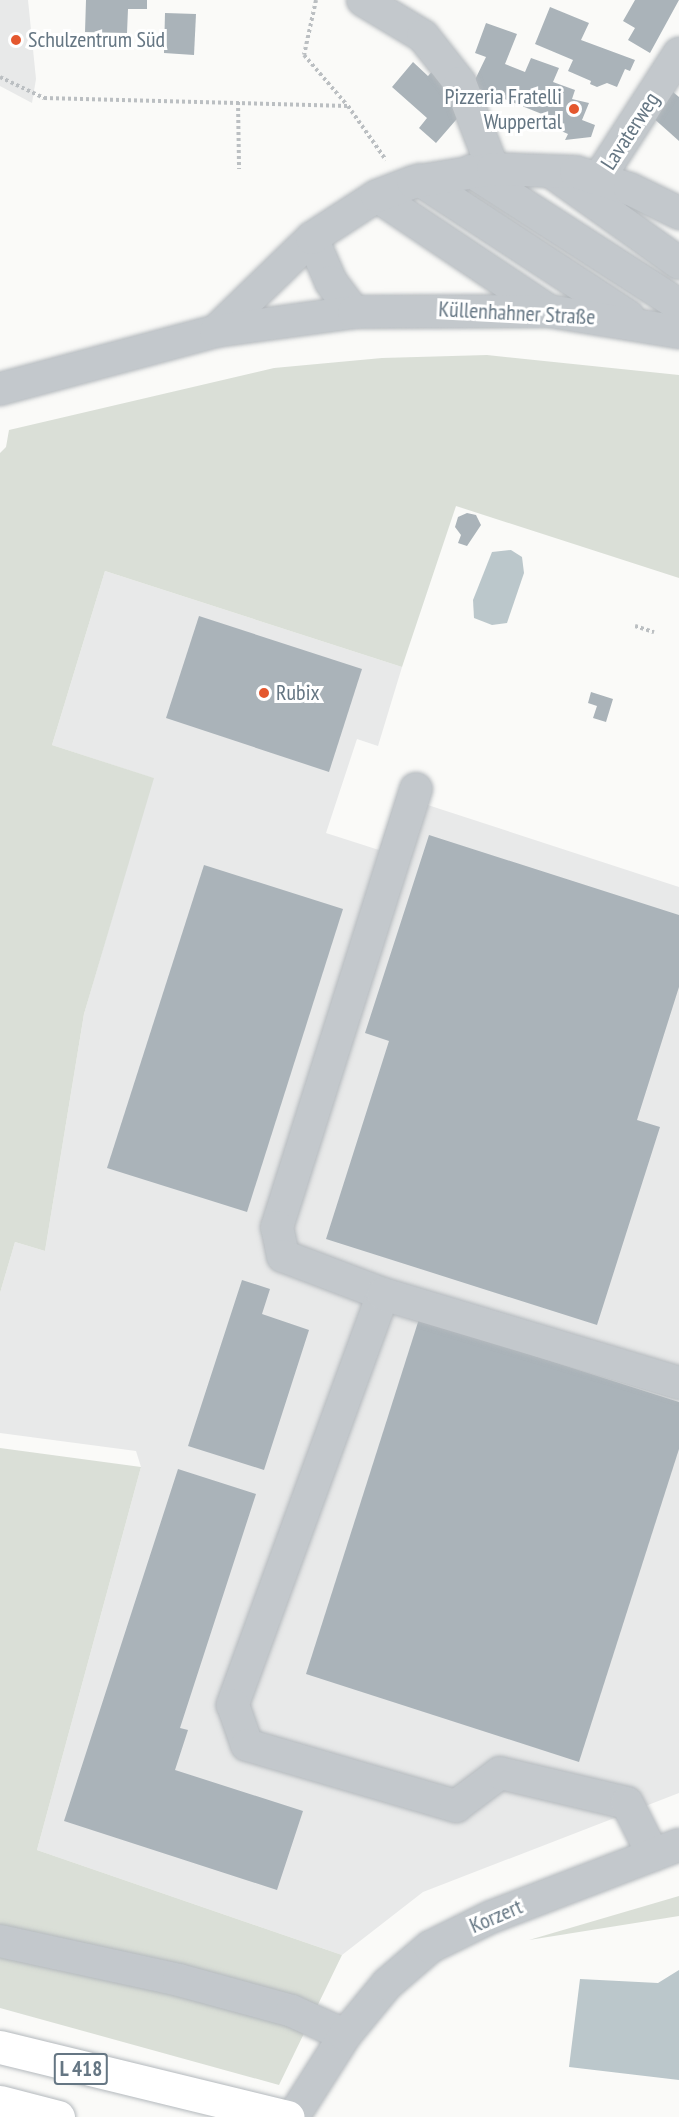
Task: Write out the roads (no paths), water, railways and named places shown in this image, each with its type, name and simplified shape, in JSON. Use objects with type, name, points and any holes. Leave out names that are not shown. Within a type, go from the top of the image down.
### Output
[{"type":"highway","name":"L 418","points":[[0,2047],[281,2115]]},
{"type":"highway","name":"L 418","points":[[0,2102],[58,2117]]},
{"type":"street","points":[[363,0],[423,36],[460,83],[482,170],[679,305]]},
{"type":"street","name":"Lavaterweg","points":[[599,178],[679,54]]},
{"type":"street","points":[[547,169],[679,263]]},
{"type":"street","name":"Küllenhahner Straße","points":[[216,331],[312,238],[400,187],[482,170],[547,169],[599,178],[679,213]]},
{"type":"street","points":[[400,187],[549,311]]},
{"type":"street","points":[[400,187],[638,323]]},
{"type":"street","points":[[312,238],[332,282],[354,312]]},
{"type":"street","name":"Küllenhahner Straße","points":[[0,389],[216,331],[354,312],[549,311],[638,323],[679,332]]},
{"type":"street","points":[[416,789],[277,1227],[283,1256],[383,1294],[679,1383]]},
{"type":"street","points":[[383,1294],[233,1705],[247,1745],[456,1806],[500,1773],[627,1803],[666,1850]]},
{"type":"street","name":"Korzert","points":[[281,2115],[387,1984],[430,1947],[491,1917],[666,1850]]},
{"type":"street","points":[[0,1941],[179,1980],[292,2012],[345,2035]]},
{"type":"place","name":"Schulzentrum Süd","points":[[16,40]]},
{"type":"place","name":"Pizzeria Fratelli Wuppertal","points":[[574,109]]},
{"type":"place","name":"Rubix","points":[[264,693]]}]
